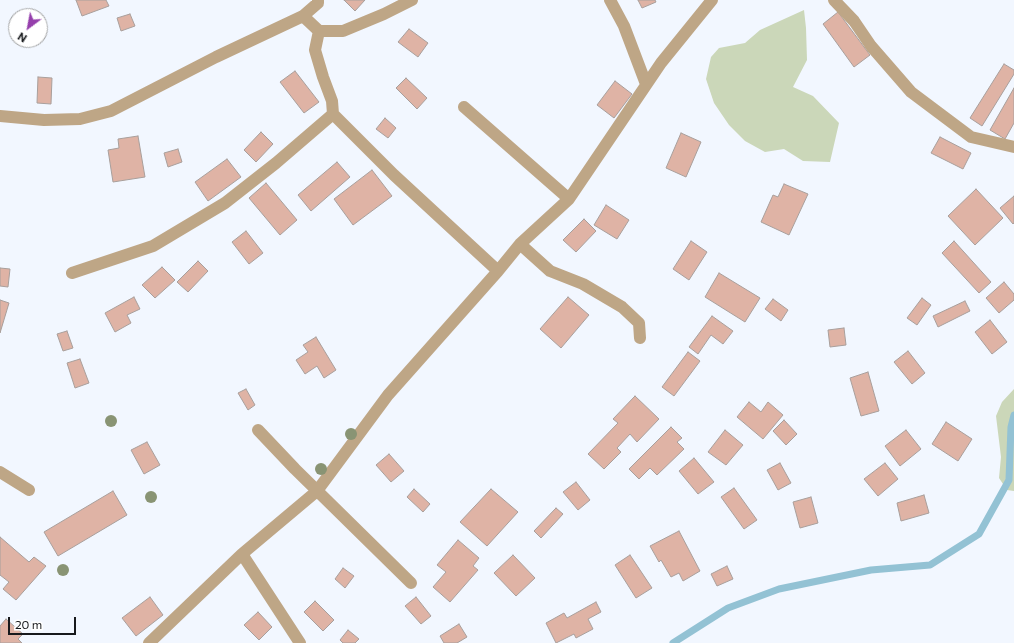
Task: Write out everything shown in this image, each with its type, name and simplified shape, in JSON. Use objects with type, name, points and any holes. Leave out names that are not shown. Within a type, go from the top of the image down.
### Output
[{"type":"street","points":[[0,116],[44,120],[80,119],[111,111],[216,56],[303,16],[318,3],[318,0]]},
{"type":"street","points":[[303,16],[319,31],[343,31],[384,14],[412,0]]},
{"type":"street","points":[[610,0],[624,26],[646,84]]},
{"type":"street","points":[[149,643],[242,554],[317,491],[388,395],[498,271],[520,244],[569,198],[661,63],[712,0]]},
{"type":"street","points":[[834,0],[854,21],[871,46],[911,92],[970,137],[1014,147]]},
{"type":"street","points":[[319,31],[315,50],[332,101],[333,114],[394,174],[498,271]]},
{"type":"street","points":[[464,108],[569,198]]},
{"type":"street","points":[[72,273],[153,246],[225,203],[276,163],[333,114]]},
{"type":"street","points":[[520,244],[550,271],[583,284],[622,307],[639,323],[640,338]]},
{"type":"street","points":[[258,430],[317,491],[411,583]]},
{"type":"street","points":[[0,472],[29,490]]},
{"type":"street","points":[[242,554],[300,643]]},
{"type":"green space","points":[[804,10],[807,60],[793,87],[813,96],[839,123],[830,162],[803,161],[784,149],[765,152],[745,141],[729,125],[714,103],[706,79],[711,57],[719,48],[745,43],[760,30]]},
{"type":"green space","points":[[1014,389],[1014,491],[1007,490],[999,478],[1001,457],[996,416],[1002,402]]},
{"type":"building","points":[[76,0],[106,0],[109,6],[82,16]]},
{"type":"building","points":[[344,0],[365,0],[355,11]]},
{"type":"building","points":[[638,0],[655,0],[656,2],[642,8]]},
{"type":"building","points":[[838,12],[870,55],[854,67],[823,24]]},
{"type":"building","points":[[130,14],[135,26],[121,31],[117,18]]},
{"type":"building","points":[[409,29],[428,43],[418,57],[398,42]]},
{"type":"building","points":[[1004,64],[1014,70],[1014,74],[982,126],[970,118]]},
{"type":"building","points":[[295,71],[319,102],[304,113],[280,82]]},
{"type":"building","points":[[38,77],[52,78],[51,104],[37,103]]},
{"type":"building","points":[[406,78],[427,98],[417,109],[396,88]]},
{"type":"building","points":[[615,81],[632,94],[614,118],[597,105]]},
{"type":"building","points":[[1014,88],[1014,123],[1005,139],[990,130]]},
{"type":"building","points":[[385,118],[396,128],[388,138],[376,129]]},
{"type":"building","points":[[261,132],[273,144],[256,162],[244,150]]},
{"type":"building","points":[[681,133],[701,142],[686,177],[666,168]]},
{"type":"building","points":[[138,136],[145,177],[113,182],[108,150],[119,148],[118,139]]},
{"type":"building","points":[[940,137],[971,153],[963,169],[931,153]]},
{"type":"building","points":[[178,149],[182,162],[168,167],[164,153]]},
{"type":"building","points":[[227,159],[241,177],[208,201],[195,182]]},
{"type":"building","points":[[337,162],[350,177],[311,211],[298,195]]},
{"type":"building","points":[[372,170],[392,196],[353,225],[334,199]]},
{"type":"building","points":[[266,183],[297,220],[280,235],[249,198]]},
{"type":"building","points":[[784,184],[808,194],[789,235],[761,222],[773,195],[778,197]]},
{"type":"building","points":[[976,189],[1003,218],[975,245],[948,216]]},
{"type":"building","points":[[1014,196],[1014,223],[1013,224],[1000,208]]},
{"type":"building","points":[[606,205],[629,220],[617,239],[594,225]]},
{"type":"building","points":[[584,219],[596,231],[576,252],[563,240]]},
{"type":"building","points":[[246,231],[263,253],[249,264],[232,242]]},
{"type":"building","points":[[691,241],[707,252],[689,280],[673,269]]},
{"type":"building","points":[[954,241],[991,282],[979,293],[942,253]]},
{"type":"building","points":[[198,261],[208,271],[188,292],[177,282]]},
{"type":"building","points":[[162,267],[175,280],[155,298],[142,285]]},
{"type":"building","points":[[0,268],[10,269],[8,287],[0,286]]},
{"type":"building","points":[[719,273],[760,298],[745,322],[705,297]]},
{"type":"building","points":[[1004,282],[1014,294],[1014,300],[999,313],[986,298]]},
{"type":"building","points":[[134,297],[140,309],[127,315],[131,323],[115,332],[105,313]]},
{"type":"building","points":[[568,297],[589,315],[561,348],[540,329]]},
{"type":"building","points":[[922,298],[931,305],[917,325],[907,318]]},
{"type":"building","points":[[773,299],[788,310],[781,321],[765,309]]},
{"type":"building","points":[[0,300],[9,303],[0,333]]},
{"type":"building","points":[[965,301],[970,311],[938,327],[933,316]]},
{"type":"building","points":[[712,316],[733,331],[723,344],[711,335],[698,354],[689,347]]},
{"type":"building","points":[[990,320],[1007,342],[992,354],[975,332]]},
{"type":"building","points":[[844,328],[846,345],[830,347],[828,330]]},
{"type":"building","points":[[67,331],[73,348],[63,351],[57,334]]},
{"type":"building","points":[[316,337],[336,370],[324,378],[317,366],[305,374],[296,360],[308,352],[303,345]]},
{"type":"building","points":[[908,351],[925,373],[912,384],[894,362]]},
{"type":"building","points":[[688,352],[700,361],[674,396],[662,387]]},
{"type":"building","points":[[80,359],[89,383],[75,388],[67,363]]},
{"type":"building","points":[[868,372],[879,411],[861,416],[850,378]]},
{"type":"building","points":[[246,389],[255,405],[248,410],[238,393]]},
{"type":"building","points":[[635,396],[659,419],[637,442],[630,434],[617,448],[621,452],[604,469],[588,454],[618,423],[613,419]]},
{"type":"building","points":[[749,402],[761,412],[768,402],[783,415],[763,439],[737,417]]},
{"type":"building","points":[[784,420],[797,434],[786,445],[773,431]]},
{"type":"building","points":[[946,422],[972,439],[958,461],[932,444]]},
{"type":"building","points":[[671,427],[682,438],[677,442],[684,449],[657,475],[650,468],[639,479],[629,469]]},
{"type":"building","points":[[725,430],[743,445],[726,465],[708,452]]},
{"type":"building","points":[[906,430],[921,449],[900,466],[885,446]]},
{"type":"building","points":[[147,442],[160,465],[144,474],[131,450]]},
{"type":"building","points":[[389,454],[404,471],[391,482],[376,465]]},
{"type":"building","points":[[694,458],[714,482],[698,494],[679,471]]},
{"type":"building","points":[[780,463],[791,483],[778,490],[767,470]]},
{"type":"building","points":[[885,463],[898,479],[878,496],[864,479]]},
{"type":"building","points":[[576,482],[590,500],[578,510],[563,492]]},
{"type":"building","points":[[734,488],[757,520],[744,529],[721,497]]},
{"type":"building","points":[[414,489],[430,504],[423,512],[407,497]]},
{"type":"building","points":[[491,489],[518,512],[487,546],[460,522]]},
{"type":"building","points":[[113,491],[127,515],[58,556],[44,532]]},
{"type":"building","points":[[924,495],[929,513],[901,521],[897,503]]},
{"type":"building","points":[[811,497],[818,523],[800,528],[793,502]]},
{"type":"building","points":[[556,508],[563,514],[541,538],[534,531]]},
{"type":"building","points":[[679,531],[700,571],[683,581],[679,573],[671,577],[661,560],[659,562],[650,546]]},
{"type":"building","points":[[0,537],[29,562],[34,557],[46,566],[16,600],[3,589],[9,582],[0,575]]},
{"type":"building","points":[[458,540],[479,558],[473,566],[478,570],[450,602],[433,587],[446,572],[437,565]]},
{"type":"building","points":[[513,555],[535,578],[516,596],[494,573]]},
{"type":"building","points":[[630,555],[652,588],[636,598],[615,565]]},
{"type":"building","points":[[727,566],[733,579],[717,586],[711,574]]},
{"type":"building","points":[[343,568],[354,576],[345,588],[335,579]]},
{"type":"building","points":[[150,597],[163,615],[136,636],[122,618]]},
{"type":"building","points":[[416,597],[431,616],[421,624],[405,606]]},
{"type":"building","points":[[315,601],[334,620],[323,631],[304,612]]},
{"type":"building","points":[[596,602],[601,612],[588,619],[593,629],[576,638],[574,634],[556,643],[546,623],[564,613],[567,618]]},
{"type":"building","points":[[258,612],[272,627],[259,640],[244,625]]},
{"type":"building","points":[[6,619],[23,634],[18,639],[22,643],[0,643],[0,626]]},
{"type":"building","points":[[459,624],[467,637],[457,643],[444,643],[440,636]]},
{"type":"building","points":[[348,630],[359,639],[355,643],[343,643],[340,640]]},
{"type":"waterway","points":[[673,643],[728,608],[779,589],[871,570],[930,565],[979,534],[1009,480],[1011,427],[1014,415]]}]
